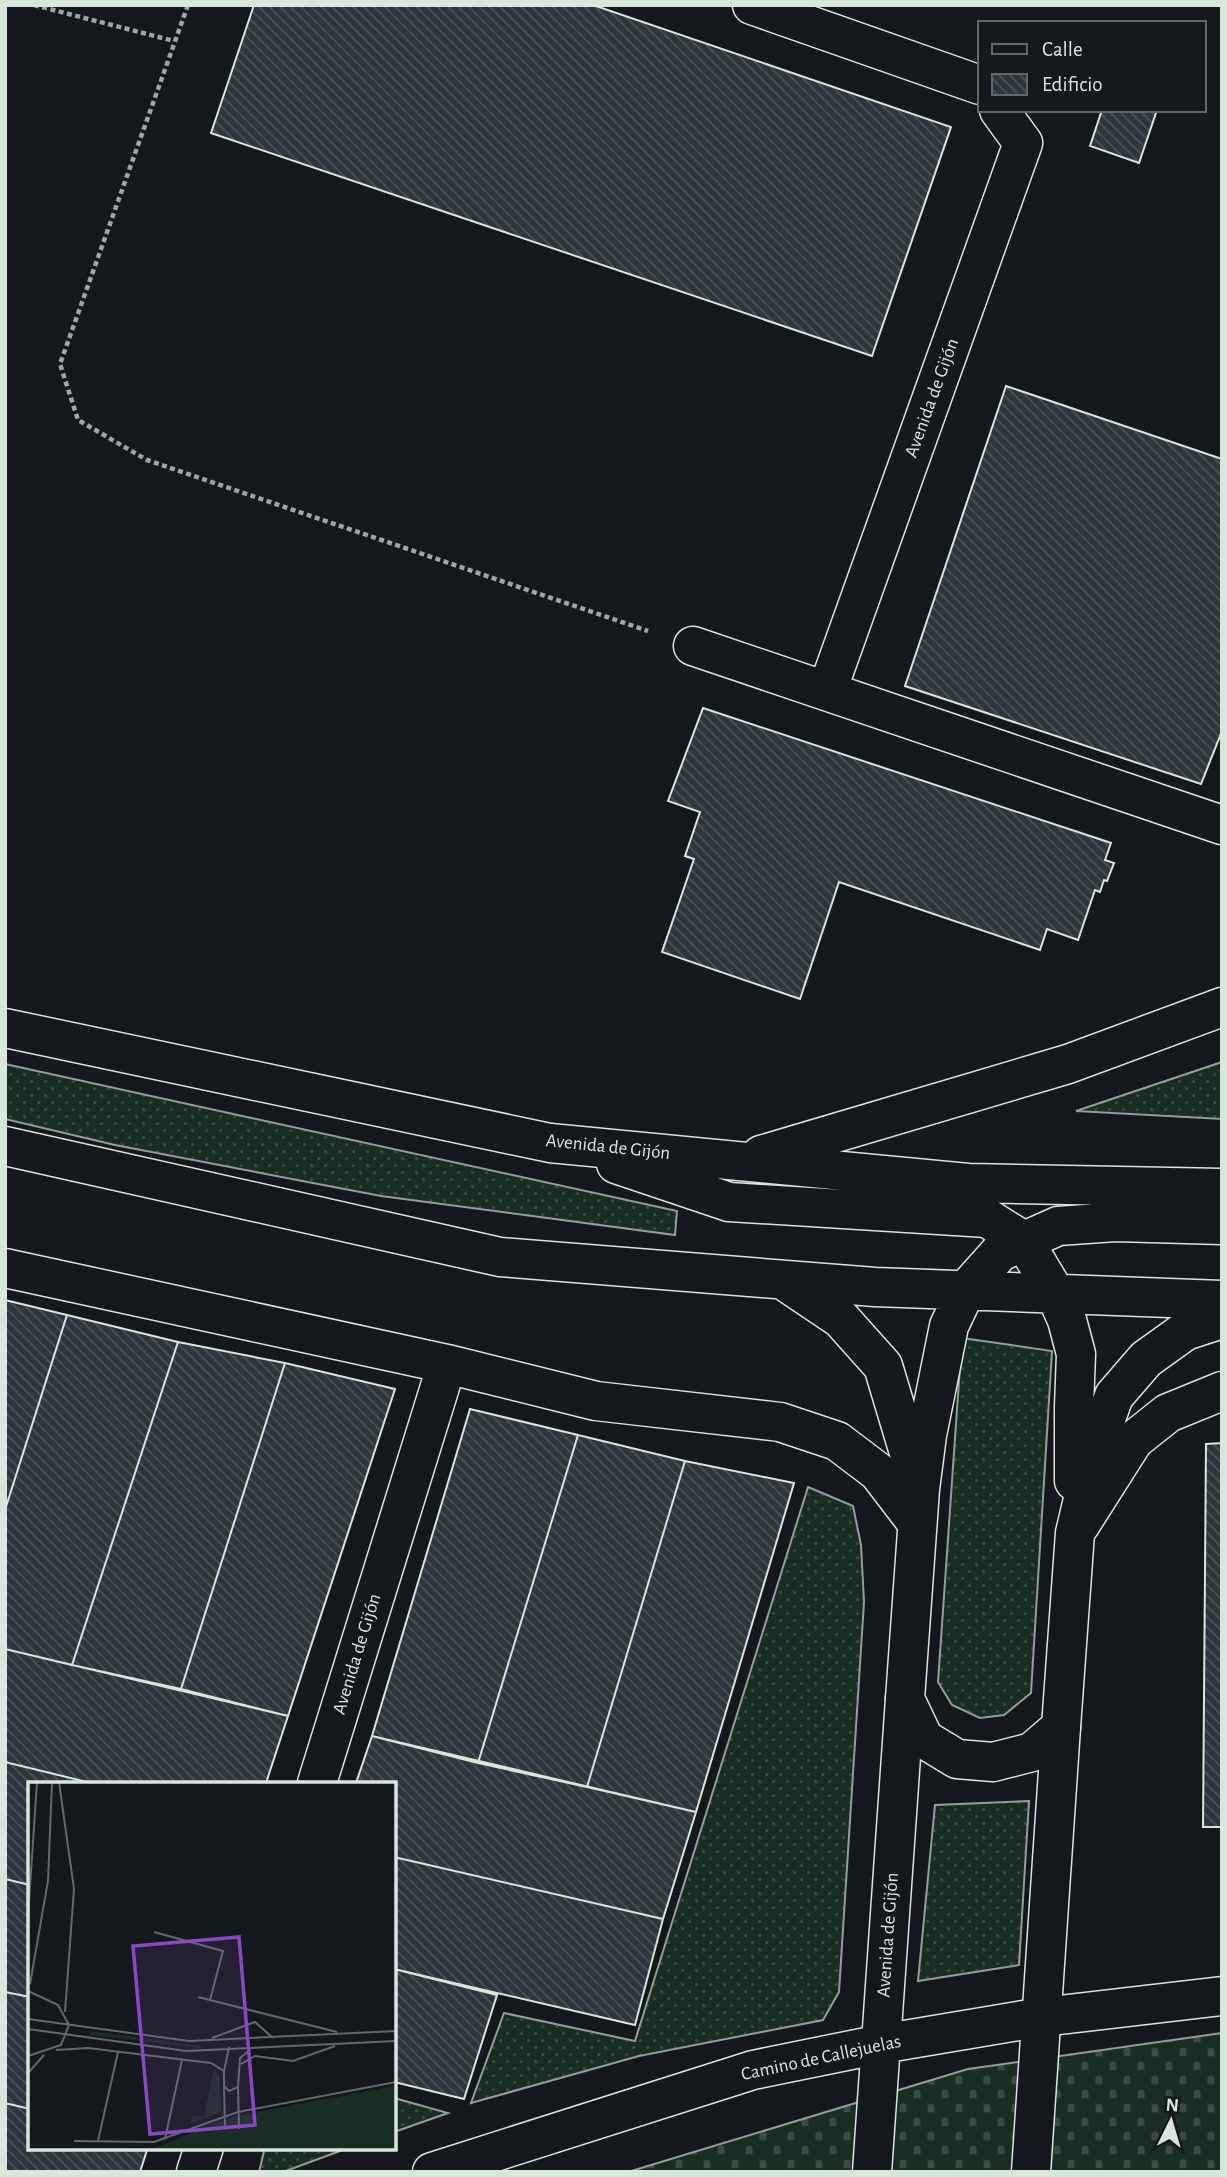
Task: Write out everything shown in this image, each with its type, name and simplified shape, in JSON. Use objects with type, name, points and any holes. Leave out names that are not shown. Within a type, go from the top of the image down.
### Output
[{"type":"main road","points":[[752,5],[978,84]]},
{"type":"main road","name":"Avenida de Gijón","points":[[827,691],[1023,144],[1000,112]]},
{"type":"main road","points":[[693,646],[1222,825]]},
{"type":"main road","points":[[742,1160],[1068,1064],[1222,1007]]},
{"type":"main road","name":"Avenida de Gijón","points":[[5,1028],[550,1143],[968,1183],[1222,1188]]},
{"type":"main road","points":[[550,1143],[729,1202],[987,1218],[1024,1241],[1055,1293],[1067,1320],[1076,1354],[1075,1532],[1031,2172]]},
{"type":"main road","points":[[5,1146],[500,1257],[875,1287],[1222,1300]]},
{"type":"main road","name":"Avenida de Gijón","points":[[872,2172],[919,1506],[927,1435],[949,1326],[966,1290],[1000,1252],[1058,1226],[1115,1222],[1222,1226]]},
{"type":"main road","points":[[5,1268],[447,1364],[596,1401],[780,1422],[837,1441],[919,1506]]},
{"type":"main road","points":[[781,1279],[841,1319],[883,1366],[919,1506]]},
{"type":"main road","points":[[1075,1532],[1094,1453],[1114,1396],[1146,1359],[1175,1338],[1185,1331],[1222,1319]]},
{"type":"main road","name":"Avenida de Gijón","points":[[317,1782],[447,1364]]},
{"type":"main road","points":[[1075,1532],[1134,1440],[1168,1413],[1222,1391]]},
{"type":"main road","points":[[905,1699],[924,1739],[957,1759],[993,1762],[1031,1752],[1062,1727]]},
{"type":"main road","name":"Camino de Callejuelas","points":[[432,2172],[753,2070],[881,2044],[1042,2017],[1222,1996]]},
{"type":"main road","points":[[196,2172],[203,2149]]},
{"type":"path","points":[[34,5],[174,41]]},
{"type":"path","points":[[188,5],[60,364],[78,420],[147,460],[693,646]]},
{"type":"green space","points":[[1222,1062],[1222,1119],[1076,1111]]},
{"type":"green space","points":[[5,1064],[677,1211],[675,1235],[381,1196],[115,1145],[5,1119]]},
{"type":"green space","points":[[962,1338],[1052,1351],[1031,1693],[1004,1715],[980,1718],[952,1705],[938,1682]]},
{"type":"green space","points":[[808,1487],[853,1506],[861,1545],[864,1602],[839,1992],[823,2020],[639,2056],[471,2103],[504,2013],[635,2041]]},
{"type":"green space","points":[[1029,1801],[1019,1965],[918,1981],[935,1805]]},
{"type":"green space","points":[[1222,2033],[1222,2172],[628,2172],[968,2069]]},
{"type":"green space","points":[[396,2099],[448,2113],[396,2131]]},
{"type":"green space","points":[[265,2149],[346,2149],[283,2172],[259,2172]]},
{"type":"building","points":[[254,5],[593,5],[951,127],[872,356],[211,133]]},
{"type":"building","points":[[1101,112],[1156,112],[1139,163],[1090,146]]},
{"type":"building","points":[[1006,386],[1222,459],[1222,731],[1201,784],[905,686]]},
{"type":"building","points":[[703,708],[1111,843],[1105,860],[1114,863],[1100,892],[1095,890],[1078,940],[1047,929],[1040,950],[839,882],[800,999],[662,952],[694,859],[685,856],[700,812],[668,801]]},
{"type":"building","points":[[5,1300],[67,1315],[5,1510]]},
{"type":"building","points":[[67,1315],[178,1342],[72,1665],[5,1649],[5,1510]]},
{"type":"building","points":[[178,1342],[285,1363],[181,1689],[72,1665]]},
{"type":"building","points":[[285,1363],[395,1389],[288,1716],[181,1689]]},
{"type":"building","points":[[470,1409],[578,1435],[478,1763],[372,1736]]},
{"type":"building","points":[[578,1435],[685,1461],[587,1787],[478,1763]]},
{"type":"building","points":[[1222,1443],[1222,1827],[1203,1827],[1206,1444]]},
{"type":"building","points":[[685,1461],[794,1483],[696,1812],[587,1787]]},
{"type":"building","points":[[5,1649],[288,1716],[266,1782],[87,1782],[5,1762]]},
{"type":"building","points":[[372,1736],[696,1812],[663,1919],[396,1857],[396,1782],[356,1782]]},
{"type":"building","points":[[5,1762],[87,1782],[28,1782],[28,1885],[5,1879]]},
{"type":"building","points":[[396,1857],[663,1919],[635,2025],[396,1969]]},
{"type":"building","points":[[5,1879],[28,1885],[28,1997],[5,1992]]},
{"type":"building","points":[[396,1970],[497,1995],[464,2099],[396,2082]]},
{"type":"building","points":[[5,1992],[28,1997],[28,2109],[5,2103]]},
{"type":"building","points":[[5,2103],[28,2109],[28,2149],[147,2149],[140,2172],[5,2172]]}]
